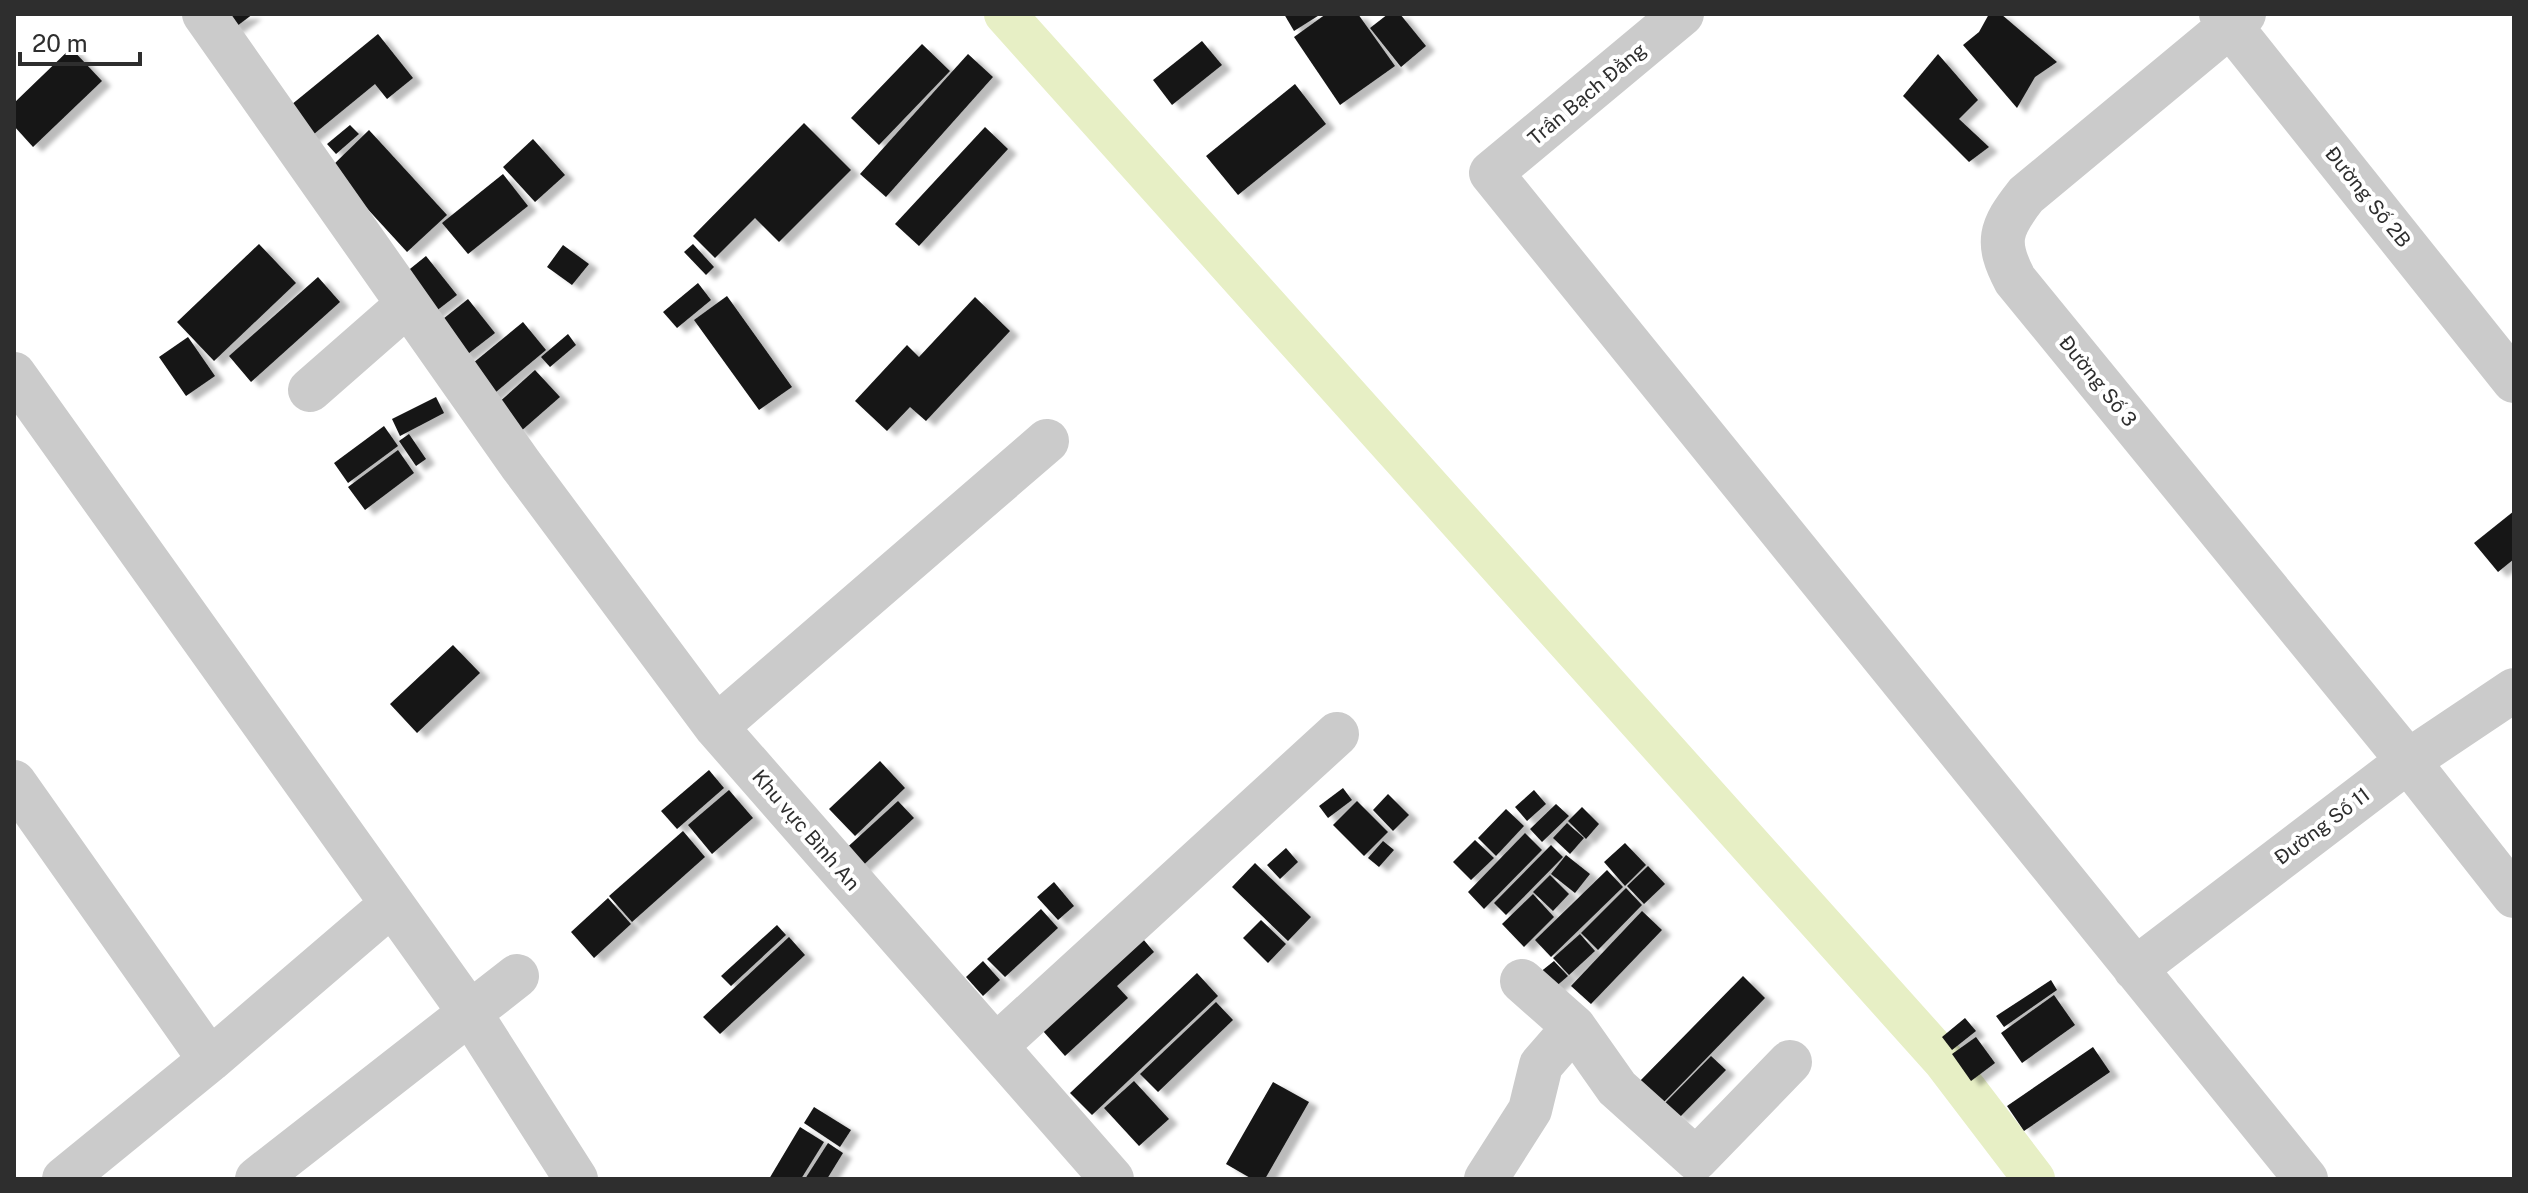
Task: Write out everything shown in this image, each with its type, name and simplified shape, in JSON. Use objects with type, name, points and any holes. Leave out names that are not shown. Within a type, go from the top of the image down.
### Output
[{"type":"street","name":"Khu vực Bình An","points":[[204,14],[521,465],[716,727],[1112,1179]]},
{"type":"street","name":"Trần Bạch Đằng","points":[[1682,14],[1491,173],[2135,969]]},
{"type":"street","name":"Đường Số 2B","points":[[2232,18],[2514,381]]},
{"type":"street","name":"Đường Số 3","points":[[2232,18],[2026,195],[2011,214],[2003,236],[2004,258],[2015,280],[2408,761],[2514,896]]},
{"type":"street","points":[[310,390],[407,305]]},
{"type":"street","points":[[14,374],[470,1013],[576,1179]]},
{"type":"street","points":[[716,727],[1047,441]]},
{"type":"street","name":"Đường Số 11","points":[[2135,969],[2408,761],[2514,690]]},
{"type":"street","points":[[996,1046],[1337,734]]},
{"type":"street","points":[[14,782],[210,1060]]},
{"type":"street","points":[[64,1179],[210,1060],[392,904]]},
{"type":"street","points":[[2135,969],[2306,1179]]},
{"type":"street","points":[[272,1174],[517,976]]},
{"type":"street","points":[[1522,981],[1574,1027],[1617,1088],[1696,1159],[1790,1062]]},
{"type":"street","points":[[1486,1179],[1530,1110],[1541,1065],[1574,1027]]},
{"type":"building","points":[[222,14],[253,14],[233,29]]},
{"type":"building","points":[[1284,14],[1321,14],[1294,31]]},
{"type":"building","points":[[1326,14],[1358,14],[1395,66],[1340,105],[1294,37]]},
{"type":"building","points":[[1388,14],[1400,14],[1426,46],[1401,67],[1370,28]]},
{"type":"building","points":[[1989,14],[2001,14],[2057,62],[2035,77],[2017,108],[1963,45],[1979,32]]},
{"type":"building","points":[[378,34],[413,78],[387,99],[375,84],[303,143],[280,114]]},
{"type":"building","points":[[1202,41],[1222,65],[1172,105],[1153,80]]},
{"type":"building","points":[[922,44],[950,71],[879,145],[851,118]]},
{"type":"building","points":[[71,48],[102,81],[33,147],[14,126],[14,103]]},
{"type":"building","points":[[968,54],[993,77],[886,197],[860,174]]},
{"type":"building","points":[[1938,54],[1978,100],[1959,119],[1989,147],[1969,162],[1903,96]]},
{"type":"building","points":[[1295,84],[1326,124],[1238,195],[1206,156]]},
{"type":"building","points":[[804,123],[851,170],[779,242],[755,218],[715,258],[693,236]]},
{"type":"building","points":[[350,125],[359,134],[336,154],[327,144]]},
{"type":"building","points":[[985,127],[1008,149],[919,246],[895,224]]},
{"type":"building","points":[[369,130],[447,215],[407,252],[330,168]]},
{"type":"building","points":[[533,139],[565,175],[535,202],[503,167]]},
{"type":"building","points":[[503,174],[528,206],[468,254],[442,223]]},
{"type":"building","points":[[259,244],[296,283],[214,361],[177,322]]},
{"type":"building","points":[[693,244],[714,267],[706,275],[684,252]]},
{"type":"building","points":[[563,245],[589,264],[572,285],[547,267]]},
{"type":"building","points":[[426,256],[457,295],[431,315],[400,277]]},
{"type":"building","points":[[318,277],[340,302],[251,382],[229,356]]},
{"type":"building","points":[[698,283],[711,300],[677,328],[663,312]]},
{"type":"building","points":[[727,296],[792,387],[759,410],[694,320]]},
{"type":"building","points":[[975,297],[1010,331],[926,421],[910,407],[887,431],[855,401],[907,345],[919,357]]},
{"type":"building","points":[[468,299],[495,333],[464,357],[438,323]]},
{"type":"building","points":[[523,322],[546,350],[490,397],[467,368]]},
{"type":"building","points":[[568,334],[576,345],[550,367],[541,357]]},
{"type":"building","points":[[188,337],[215,376],[186,396],[159,357]]},
{"type":"building","points":[[535,370],[560,397],[520,432],[496,405]]},
{"type":"building","points":[[436,397],[444,413],[400,436],[392,419]]},
{"type":"building","points":[[384,426],[398,446],[348,483],[334,463]]},
{"type":"building","points":[[409,434],[426,459],[416,466],[399,441]]},
{"type":"building","points":[[398,450],[414,473],[365,510],[348,487]]},
{"type":"building","points":[[2514,511],[2514,559],[2498,572],[2474,543]]},
{"type":"building","points":[[453,645],[480,673],[417,733],[390,704]]},
{"type":"building","points":[[880,761],[905,788],[855,836],[829,809]]},
{"type":"building","points":[[709,770],[724,788],[677,829],[661,811]]},
{"type":"building","points":[[1343,788],[1352,800],[1328,818],[1319,806]]},
{"type":"building","points":[[729,790],[753,818],[712,854],[688,825]]},
{"type":"building","points":[[1534,790],[1546,804],[1527,821],[1515,807]]},
{"type":"building","points":[[1388,794],[1409,815],[1393,831],[1373,810]]},
{"type":"building","points":[[898,801],[914,818],[857,871],[841,853]]},
{"type":"building","points":[[1357,801],[1388,832],[1364,856],[1333,825]]},
{"type":"building","points":[[1556,804],[1569,816],[1542,842],[1530,829]]},
{"type":"building","points":[[1582,807],[1599,824],[1586,839],[1568,821]]},
{"type":"building","points":[[1506,809],[1524,826],[1496,856],[1478,838]]},
{"type":"building","points":[[1567,823],[1584,838],[1570,854],[1553,838]]},
{"type":"building","points":[[683,831],[705,857],[632,922],[609,896]]},
{"type":"building","points":[[1525,833],[1542,850],[1484,909],[1468,892]]},
{"type":"building","points":[[1475,840],[1494,858],[1471,880],[1453,862]]},
{"type":"building","points":[[1383,841],[1394,850],[1379,867],[1368,858]]},
{"type":"building","points":[[1625,843],[1646,865],[1625,886],[1604,862]]},
{"type":"building","points":[[1551,845],[1563,857],[1506,915],[1494,903]]},
{"type":"building","points":[[1286,848],[1298,862],[1280,879],[1267,865]]},
{"type":"building","points":[[1566,855],[1590,874],[1575,893],[1551,874]]},
{"type":"building","points":[[1255,863],[1311,917],[1288,941],[1232,887]]},
{"type":"building","points":[[1648,866],[1665,884],[1644,904],[1627,886]]},
{"type":"building","points":[[1607,870],[1623,887],[1551,957],[1535,940]]},
{"type":"building","points":[[1550,875],[1569,894],[1553,911],[1533,892]]},
{"type":"building","points":[[1054,882],[1074,906],[1058,920],[1037,897]]},
{"type":"building","points":[[1626,888],[1642,905],[1598,950],[1581,933]]},
{"type":"building","points":[[1533,894],[1554,917],[1524,947],[1502,924]]},
{"type":"building","points":[[608,898],[631,924],[594,958],[571,932]]},
{"type":"building","points":[[1041,909],[1058,928],[1005,977],[987,959]]},
{"type":"building","points":[[1642,911],[1662,930],[1591,1004],[1571,986]]},
{"type":"building","points":[[1261,920],[1286,944],[1268,963],[1243,938]]},
{"type":"building","points":[[777,925],[786,935],[731,986],[721,976]]},
{"type":"building","points":[[1580,934],[1595,951],[1569,975],[1553,958]]},
{"type":"building","points":[[789,937],[805,955],[720,1034],[703,1017]]},
{"type":"building","points":[[1143,939],[1154,952],[1117,986],[1128,998],[1065,1056],[1043,1031]]},
{"type":"building","points":[[983,961],[1000,980],[983,996],[966,977]]},
{"type":"building","points":[[1554,961],[1568,976],[1553,989],[1539,973]]},
{"type":"building","points":[[1197,973],[1218,996],[1092,1115],[1070,1093]]},
{"type":"building","points":[[1743,976],[1765,998],[1662,1104],[1640,1081]]},
{"type":"building","points":[[2051,980],[2057,990],[2004,1027],[1996,1016]]},
{"type":"building","points":[[2054,995],[2075,1025],[2022,1063],[2001,1033]]},
{"type":"building","points":[[1216,1002],[1233,1020],[1158,1092],[1140,1074]]},
{"type":"building","points":[[1965,1018],[1976,1031],[1952,1050],[1942,1037]]},
{"type":"building","points":[[1976,1037],[1995,1063],[1971,1081],[1952,1054]]},
{"type":"building","points":[[2093,1047],[2110,1072],[2024,1131],[2007,1106]]},
{"type":"building","points":[[1711,1056],[1726,1070],[1679,1118],[1664,1104]]},
{"type":"building","points":[[1134,1081],[1169,1119],[1139,1146],[1104,1108]]},
{"type":"building","points":[[1273,1082],[1309,1102],[1265,1179],[1252,1179],[1226,1164]]},
{"type":"building","points":[[814,1107],[851,1130],[840,1147],[804,1123]]},
{"type":"building","points":[[800,1127],[824,1142],[801,1179],[769,1179]]},
{"type":"building","points":[[828,1143],[843,1153],[827,1179],[805,1179]]},
{"type":"waterway","points":[[1005,14],[1944,1061],[2034,1179]]}]
